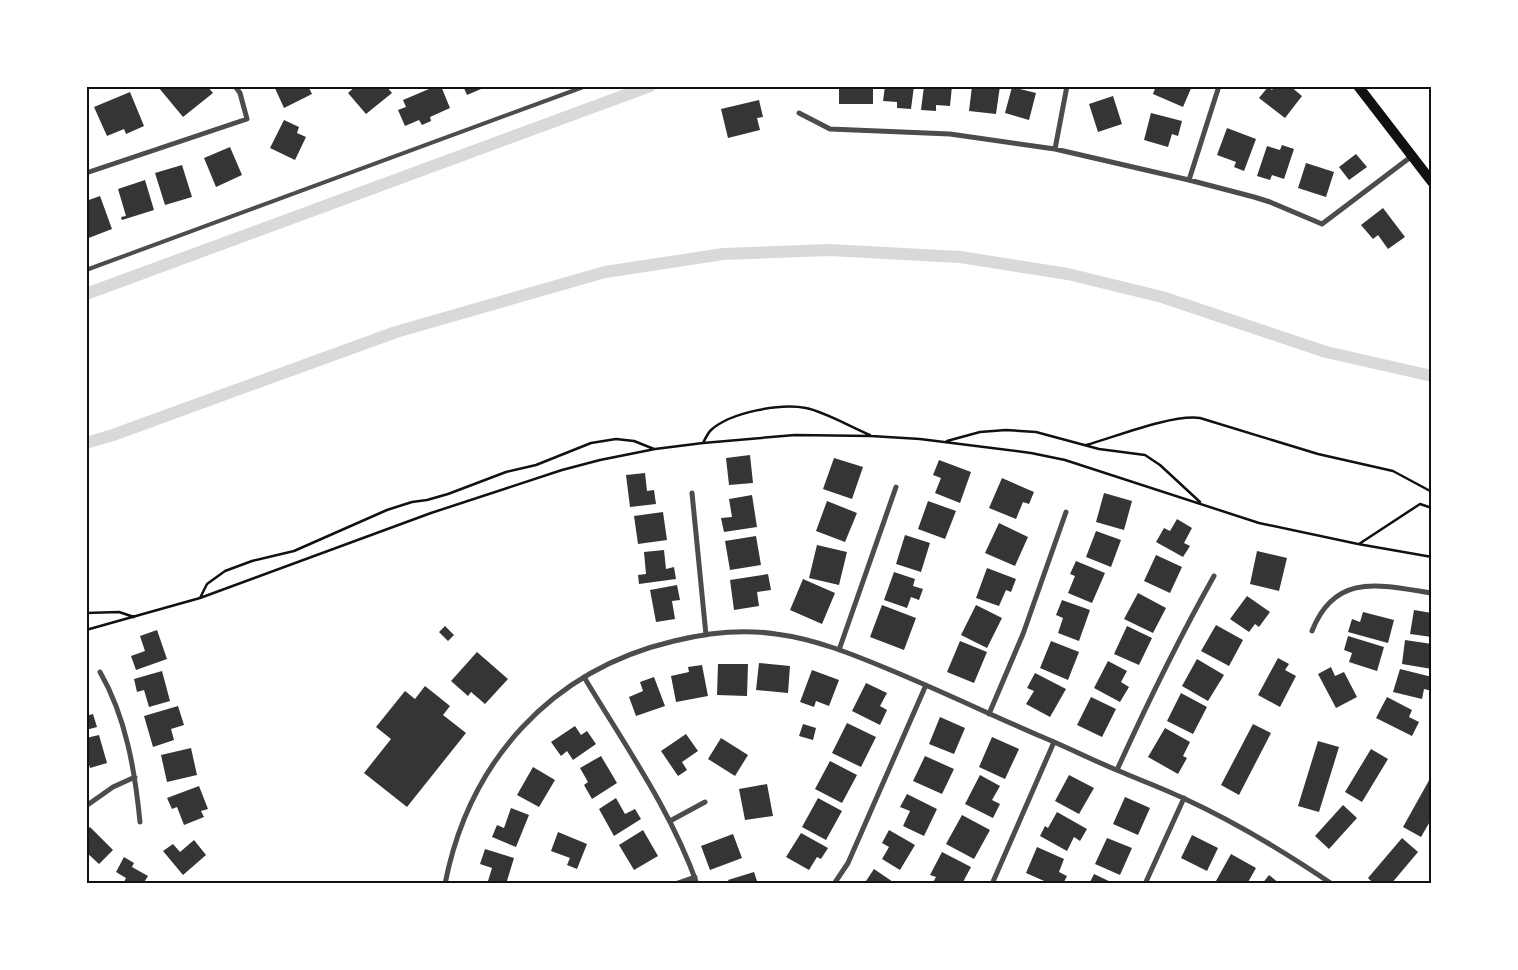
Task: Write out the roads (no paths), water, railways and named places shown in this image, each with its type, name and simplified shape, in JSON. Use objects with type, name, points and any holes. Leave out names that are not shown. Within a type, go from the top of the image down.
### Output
[{"type":"main road","points":[[1358,86],[1432,182]]},
{"type":"street","points":[[86,173],[247,119],[240,93],[235,86]]},
{"type":"street","points":[[1055,148],[1067,86]]},
{"type":"street","points":[[1189,180],[1219,86]]},
{"type":"street","points":[[799,113],[830,129],[950,134],[1055,148],[1189,180],[1270,202],[1322,224],[1412,156]]},
{"type":"street","points":[[840,650],[896,487]]},
{"type":"street","points":[[692,493],[706,635]]},
{"type":"street","points":[[989,714],[1023,634],[1066,512]]},
{"type":"street","points":[[1117,770],[1164,668],[1214,576]]},
{"type":"street","points":[[1312,631],[1318,615],[1331,600],[1348,590],[1383,586],[1432,593]]},
{"type":"street","points":[[445,884],[456,840],[469,806],[484,777],[515,734],[536,713],[564,690],[584,677],[642,650],[682,639],[706,635],[774,633],[840,650],[926,685],[1184,798],[1256,836],[1332,884]]},
{"type":"street","points":[[100,672],[113,697],[135,777],[140,822]]},
{"type":"street","points":[[584,677],[670,821],[697,884]]},
{"type":"street","points":[[834,884],[848,863],[926,685]]},
{"type":"street","points":[[992,884],[1054,742]]},
{"type":"street","points":[[86,806],[113,787],[135,777]]},
{"type":"street","points":[[1145,884],[1184,798]]},
{"type":"street","points":[[670,821],[705,802]]},
{"type":"street","points":[[675,884],[695,877]]},
{"type":"lane","points":[[86,270],[586,86]]},
{"type":"waterway","points":[[86,294],[650,86]]},
{"type":"waterway","points":[[86,443],[113,435],[396,332],[605,272],[723,254],[829,250],[960,257],[1068,274],[1162,297],[1326,352],[1432,376]]}]
